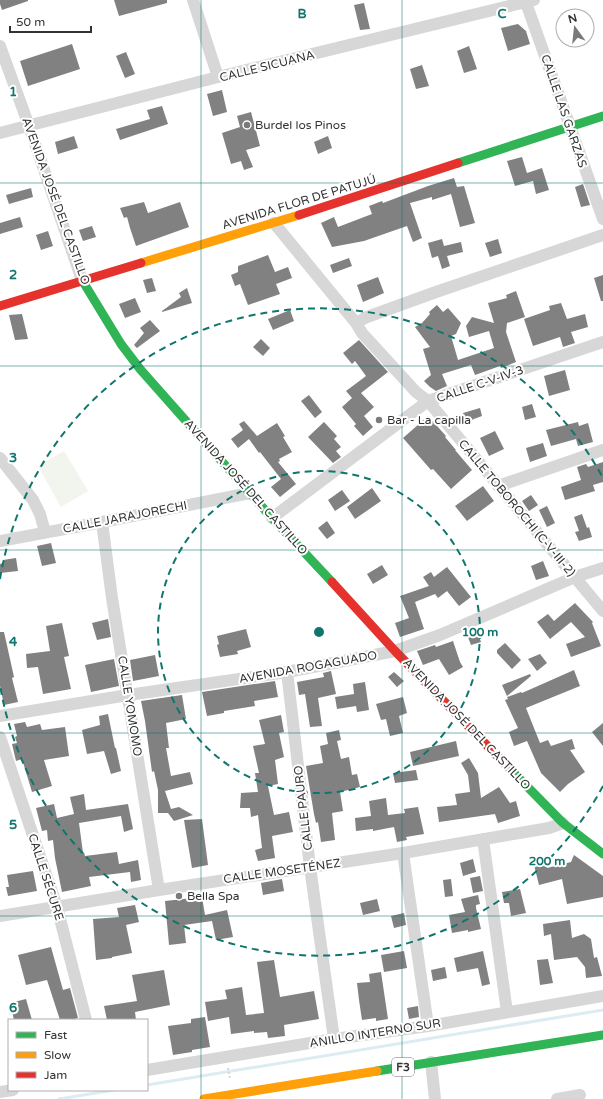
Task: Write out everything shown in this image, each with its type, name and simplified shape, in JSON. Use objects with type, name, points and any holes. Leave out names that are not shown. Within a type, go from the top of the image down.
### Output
[{"type":"main road","name":"AVENIDA FLOR DE PATUJÚ","points":[[0,306],[274,223],[603,116]]},
{"type":"main road","name":"AVENIDA JOSÉ DEL CASTILLO","points":[[82,280],[121,344],[140,369],[272,518],[396,651],[563,823],[600,849]]},
{"type":"main road","name":"F3","points":[[204,1099],[218,1098],[234,1094],[603,1035]]},
{"type":"street","points":[[193,0],[218,77]]},
{"type":"street","name":"CALLE SICUANA","points":[[0,133],[218,77],[529,1]]},
{"type":"street","name":"CALLE LAS GARZAS","points":[[529,1],[570,127],[603,219]]},
{"type":"street","name":"AVENIDA JOSÉ DEL CASTILLO","points":[[0,46],[82,280]]},
{"type":"street","name":"CALLE TOBOROCHI (C-V-III-2)","points":[[274,223],[356,323],[362,333],[416,392],[428,401],[603,611]]},
{"type":"street","points":[[356,323],[367,317],[436,292],[603,235]]},
{"type":"street","name":"CALLE C-V-IV-3","points":[[272,518],[428,401],[603,342]]},
{"type":"street","points":[[498,486],[603,450]]},
{"type":"street","points":[[0,458],[33,500],[40,514],[45,532]]},
{"type":"street","name":"CALLE JARAJORECHI","points":[[0,541],[250,492]]},
{"type":"street","name":"CALLE YOMOMO","points":[[102,522],[112,598],[159,890]]},
{"type":"street","name":"AVENIDA ROGAGUADO","points":[[0,716],[128,695],[287,672],[396,651],[440,635],[575,577],[603,568]]},
{"type":"street","name":"CALLE PAURO","points":[[287,672],[310,867],[334,1039]]},
{"type":"street","name":"CALLE SÉCURE","points":[[0,737],[57,907],[86,1019]]},
{"type":"street","name":"CALLE MOSETÉNEZ","points":[[0,916],[403,853],[549,828],[563,823]]},
{"type":"street","points":[[482,839],[507,1012]]},
{"type":"street","points":[[403,853],[428,1026]]},
{"type":"street","name":"ANILLO INTERNO SUR","points":[[148,1070],[334,1039],[428,1026],[603,996]]},
{"type":"street","points":[[431,1062],[435,1099]]},
{"type":"street","points":[[557,1099],[580,1095]]},
{"type":"path","points":[[225,1057],[234,1094]]},
{"type":"shaded area","points":[[64,451],[88,491],[61,507],[38,466]]},
{"type":"building","points":[[0,0],[28,0],[28,1],[2,10]]},
{"type":"building","points":[[114,0],[167,0],[167,3],[119,16]]},
{"type":"building","points":[[364,3],[370,29],[360,30],[354,5]]},
{"type":"building","points":[[518,24],[526,31],[530,44],[508,51],[501,28]]},
{"type":"building","points":[[72,44],[80,69],[28,86],[20,61]]},
{"type":"building","points":[[469,46],[477,69],[464,73],[457,51]]},
{"type":"building","points":[[126,52],[135,74],[125,78],[116,56]]},
{"type":"building","points":[[422,65],[429,86],[416,89],[410,69]]},
{"type":"building","points":[[222,90],[227,112],[213,116],[207,94]]},
{"type":"building","points":[[162,106],[168,124],[120,140],[116,129],[150,119],[147,110]]},
{"type":"building","points":[[251,112],[260,146],[246,150],[253,167],[244,170],[241,161],[231,164],[222,133],[240,127],[237,116]]},
{"type":"building","points":[[74,136],[78,148],[58,154],[55,142]]},
{"type":"building","points":[[328,136],[332,148],[318,154],[314,142]]},
{"type":"building","points":[[522,157],[527,173],[542,168],[549,190],[536,194],[533,181],[515,186],[507,161]]},
{"type":"building","points":[[454,178],[457,187],[464,186],[475,223],[460,227],[451,194],[432,200],[432,197],[410,203],[422,238],[413,242],[407,226],[364,241],[332,247],[321,223],[334,217],[338,227],[372,214],[369,206],[382,201],[383,203]]},
{"type":"building","points":[[583,184],[590,205],[581,207],[575,187]]},
{"type":"building","points":[[31,188],[33,197],[9,204],[6,195]]},
{"type":"building","points":[[144,202],[148,213],[180,202],[189,227],[136,246],[127,217],[124,218],[120,208]]},
{"type":"building","points":[[20,217],[23,227],[0,234],[0,223]]},
{"type":"building","points":[[92,226],[96,237],[83,241],[79,230]]},
{"type":"building","points":[[48,231],[53,246],[41,250],[36,235]]},
{"type":"building","points":[[442,239],[444,246],[461,242],[463,252],[447,256],[450,266],[442,269],[438,256],[432,258],[428,243]]},
{"type":"building","points":[[498,239],[502,253],[490,257],[485,243]]},
{"type":"building","points":[[268,255],[275,272],[288,267],[292,278],[276,284],[280,294],[248,305],[240,284],[235,286],[231,275],[238,272],[238,266]]},
{"type":"building","points":[[349,258],[352,266],[333,273],[330,265]]},
{"type":"building","points":[[603,275],[603,301],[601,301],[594,278]]},
{"type":"building","points":[[378,277],[384,293],[363,302],[357,285]]},
{"type":"building","points":[[152,278],[156,291],[147,293],[143,280]]},
{"type":"building","points":[[187,288],[192,303],[162,312],[181,297],[179,293]]},
{"type":"building","points":[[516,291],[525,317],[507,323],[506,332],[516,362],[475,375],[471,365],[442,374],[447,386],[436,391],[430,387],[424,381],[431,375],[423,349],[430,347],[415,327],[422,323],[430,314],[429,312],[437,305],[443,312],[448,308],[461,323],[456,334],[451,336],[458,360],[494,348],[489,331],[469,337],[466,326],[472,317],[494,323],[488,303],[507,298],[506,295]]},
{"type":"building","points":[[135,298],[141,312],[125,318],[119,304]]},
{"type":"building","points":[[561,303],[567,319],[585,314],[588,327],[571,332],[575,343],[563,347],[560,337],[533,346],[524,319],[550,310],[549,306]]},
{"type":"building","points":[[290,310],[294,321],[273,330],[268,319]]},
{"type":"building","points":[[22,314],[28,339],[15,340],[9,315]]},
{"type":"building","points":[[150,320],[160,331],[137,348],[134,345],[144,333],[140,328]]},
{"type":"building","points":[[261,339],[270,348],[263,356],[253,347]]},
{"type":"building","points":[[359,340],[388,372],[361,393],[374,407],[364,416],[373,427],[363,436],[354,426],[356,424],[342,407],[352,398],[346,391],[366,376],[355,361],[352,364],[343,353]]},
{"type":"building","points":[[565,370],[570,390],[549,396],[544,376]]},
{"type":"building","points":[[309,395],[322,412],[315,418],[301,401]]},
{"type":"building","points":[[532,404],[536,417],[525,420],[522,407]]},
{"type":"building","points":[[480,408],[482,416],[466,422],[463,413]]},
{"type":"building","points":[[428,416],[446,436],[445,437],[472,470],[451,489],[433,469],[431,470],[403,438]]},
{"type":"building","points":[[244,421],[257,436],[277,423],[285,436],[283,437],[292,452],[279,459],[280,461],[278,462],[296,484],[280,497],[271,487],[281,479],[260,452],[259,453],[249,439],[238,448],[231,439],[243,430],[239,424]]},
{"type":"building","points":[[324,422],[337,436],[334,439],[341,447],[336,451],[341,457],[333,463],[308,437]]},
{"type":"building","points":[[578,422],[579,426],[588,423],[593,442],[578,446],[576,439],[551,446],[546,430]]},
{"type":"building","points":[[495,431],[504,449],[489,456],[480,438]]},
{"type":"building","points":[[543,443],[547,456],[530,462],[526,448]]},
{"type":"building","points":[[603,462],[603,482],[593,485],[595,491],[565,500],[561,487],[581,480],[577,467],[586,464],[588,467]]},
{"type":"building","points":[[483,486],[494,501],[467,521],[455,506]]},
{"type":"building","points":[[372,488],[381,501],[355,519],[347,507]]},
{"type":"building","points":[[342,490],[350,501],[335,511],[328,500]]},
{"type":"building","points":[[531,495],[538,505],[529,511],[522,501]]},
{"type":"building","points":[[547,506],[555,523],[547,527],[539,510]]},
{"type":"building","points":[[582,514],[587,528],[589,527],[592,537],[579,541],[575,532],[579,531],[574,517]]},
{"type":"building","points":[[327,521],[335,533],[327,539],[318,528]]},
{"type":"building","points":[[51,543],[56,563],[42,566],[37,546]]},
{"type":"building","points":[[16,558],[18,571],[0,573],[0,564],[3,563],[3,560]]},
{"type":"building","points":[[543,561],[549,576],[536,580],[531,566]]},
{"type":"building","points":[[382,565],[388,575],[373,584],[367,574]]},
{"type":"building","points":[[447,567],[471,597],[459,606],[447,591],[438,598],[435,594],[415,602],[424,629],[400,637],[395,623],[409,618],[400,596],[429,586],[423,577],[431,572],[434,577]]},
{"type":"building","points":[[575,603],[593,622],[592,623],[601,646],[571,657],[566,644],[585,637],[571,622],[550,639],[537,622],[548,614],[554,621]]},
{"type":"building","points":[[108,619],[111,637],[97,640],[92,623]]},
{"type":"building","points":[[62,623],[69,656],[64,657],[71,689],[43,694],[38,667],[27,668],[26,654],[50,651],[46,626]]},
{"type":"building","points":[[476,628],[481,642],[471,645],[466,632]]},
{"type":"building","points":[[246,629],[251,647],[237,651],[238,654],[220,657],[217,645],[219,644],[217,636]]},
{"type":"building","points":[[0,632],[4,632],[18,702],[4,705],[0,686]]},
{"type":"building","points":[[453,641],[463,667],[449,675],[439,659],[423,665],[417,651],[435,645],[436,647]]},
{"type":"building","points":[[505,643],[521,660],[512,669],[497,653],[497,650]]},
{"type":"building","points":[[540,654],[547,663],[537,671],[528,659]]},
{"type":"building","points":[[155,655],[159,676],[133,681],[130,660]]},
{"type":"building","points":[[114,659],[119,686],[91,692],[85,665]]},
{"type":"building","points":[[574,670],[580,686],[526,708],[540,743],[548,740],[551,746],[572,739],[575,749],[570,750],[585,772],[568,784],[560,792],[541,773],[527,741],[514,746],[509,732],[518,728],[505,700],[508,699],[507,697],[521,692],[522,693]]},
{"type":"building","points":[[331,671],[336,694],[318,698],[322,726],[310,727],[305,694],[299,695],[297,682],[324,677],[323,673]]},
{"type":"building","points":[[394,672],[404,681],[397,687],[388,677]]},
{"type":"building","points":[[530,674],[531,676],[507,696],[502,685]]},
{"type":"building","points":[[275,681],[278,697],[254,701],[255,706],[224,711],[224,713],[207,716],[202,692]]},
{"type":"building","points":[[365,682],[369,710],[357,712],[356,706],[337,709],[335,697],[354,694],[353,684]]},
{"type":"building","points":[[182,695],[186,719],[166,723],[169,748],[166,748],[171,776],[190,772],[193,784],[165,791],[171,809],[179,807],[193,815],[174,821],[168,813],[158,813],[158,790],[154,771],[152,772],[141,701]]},
{"type":"building","points":[[403,697],[407,713],[399,716],[403,733],[390,736],[386,719],[381,720],[376,704]]},
{"type":"building","points":[[108,714],[121,771],[111,774],[104,751],[87,754],[82,730],[100,725],[99,716]]},
{"type":"building","points":[[281,715],[284,732],[279,733],[284,757],[275,760],[278,784],[268,786],[274,815],[289,812],[293,832],[272,836],[275,858],[258,861],[255,850],[262,848],[258,815],[251,817],[250,808],[240,808],[241,793],[258,792],[255,773],[259,773],[253,746],[265,744],[259,720]]},
{"type":"building","points":[[25,722],[27,727],[40,724],[42,730],[65,727],[69,756],[44,760],[52,786],[32,792],[22,759],[16,761],[12,744],[17,743],[14,724]]},
{"type":"building","points":[[603,723],[603,746],[592,732]]},
{"type":"building","points":[[339,730],[341,740],[337,741],[341,759],[349,757],[352,775],[357,774],[360,787],[340,792],[343,811],[332,813],[335,840],[321,842],[318,822],[316,823],[314,814],[306,766],[323,763],[320,746],[328,744],[326,733]]},
{"type":"building","points":[[456,741],[459,756],[413,766],[410,752]]},
{"type":"building","points":[[469,758],[478,773],[481,798],[499,787],[510,803],[516,801],[520,816],[498,823],[495,814],[439,822],[437,807],[457,805],[455,794],[470,792],[468,775],[461,763]]},
{"type":"building","points":[[416,770],[418,780],[395,783],[393,773]]},
{"type":"building","points":[[84,794],[86,810],[128,804],[133,829],[124,832],[121,816],[79,823],[83,853],[84,852],[85,856],[117,852],[119,864],[138,860],[141,880],[131,882],[130,872],[89,877],[91,886],[62,892],[53,840],[48,841],[47,830],[42,831],[36,808],[54,804],[57,818],[74,814],[70,797]]},
{"type":"building","points":[[386,798],[388,815],[405,813],[404,809],[418,807],[424,834],[406,837],[407,840],[397,842],[394,827],[373,831],[373,829],[356,831],[355,818],[371,816],[369,801]]},
{"type":"building","points":[[202,819],[208,865],[192,868],[184,820]]},
{"type":"building","points":[[574,855],[603,876],[603,897],[567,904],[562,879],[539,885],[533,861],[544,858],[547,868],[571,862]]},
{"type":"building","points":[[473,859],[476,872],[463,876],[460,863]]},
{"type":"building","points":[[33,871],[37,891],[8,896],[6,887],[9,887],[7,875]]},
{"type":"building","points":[[480,876],[483,891],[473,893],[470,878]]},
{"type":"building","points":[[282,879],[284,891],[263,895],[261,883]]},
{"type":"building","points":[[451,879],[453,896],[445,897],[443,880]]},
{"type":"building","points":[[520,889],[526,913],[511,916],[509,903],[504,903],[502,892]]},
{"type":"building","points":[[478,895],[480,904],[476,905],[476,908],[481,929],[452,933],[449,915],[465,912],[461,899]]},
{"type":"building","points":[[202,897],[205,915],[227,910],[233,937],[216,940],[212,921],[184,925],[186,943],[169,945],[165,901]]},
{"type":"building","points":[[377,899],[380,911],[363,915],[360,903]]},
{"type":"building","points":[[135,905],[139,922],[126,925],[132,953],[96,960],[93,919],[119,917],[117,908]]},
{"type":"building","points":[[404,913],[406,925],[394,928],[391,916]]},
{"type":"building","points":[[570,920],[572,938],[584,934],[591,939],[594,958],[597,957],[602,976],[586,978],[585,967],[577,957],[554,960],[551,934],[544,936],[543,924]]},
{"type":"building","points":[[51,947],[63,990],[70,988],[78,1018],[60,1019],[47,980],[26,985],[18,955]]},
{"type":"building","points":[[404,951],[407,968],[384,972],[381,955]]},
{"type":"building","points":[[483,951],[490,984],[482,986],[478,968],[457,972],[454,958]]},
{"type":"building","points":[[548,959],[553,983],[540,985],[537,960]]},
{"type":"building","points":[[274,960],[280,997],[314,991],[319,1019],[284,1025],[285,1036],[268,1038],[267,1032],[254,1033],[254,1031],[231,1034],[229,1017],[208,1021],[205,1002],[227,999],[225,990],[242,987],[246,1015],[264,1013],[257,962]]},
{"type":"building","points":[[445,967],[447,978],[433,981],[431,970]]},
{"type":"building","points":[[164,970],[170,1005],[135,1012],[136,1019],[107,1019],[104,1006],[137,1001],[132,975]]},
{"type":"building","points":[[381,972],[388,1019],[376,1021],[376,1018],[362,1020],[357,983],[370,982],[369,974]]},
{"type":"building","points":[[26,999],[32,1019],[14,1019],[10,1003]]},
{"type":"building","points":[[418,1006],[419,1017],[409,1019],[407,1008]]},
{"type":"building","points":[[205,1017],[210,1047],[173,1055],[168,1026],[191,1023],[191,1019]]},
{"type":"waterway","points":[[148,1085],[603,1010]]},
{"type":"waterway","points":[[59,1099],[108,1091]]},
{"type":"traffic: fast","points":[[458,163],[603,116]]},
{"type":"traffic: fast","points":[[82,280],[121,344],[140,369],[272,518],[332,582]]},
{"type":"traffic: fast","points":[[506,765],[563,823],[603,854]]},
{"type":"traffic: fast","points":[[377,1071],[603,1035]]},
{"type":"traffic: slow","points":[[141,263],[299,215]]},
{"type":"traffic: slow","points":[[204,1099],[377,1071]]},
{"type":"traffic: jam","points":[[299,215],[458,163]]},
{"type":"traffic: jam","points":[[0,306],[141,263]]},
{"type":"traffic: jam","points":[[332,582],[395,651],[506,765]]},
{"type":"place","name":"Burdel los Pinos","points":[[247,125]]},
{"type":"place","name":"Bar - La capilla","points":[[379,420]]},
{"type":"place","name":"Bella Spa","points":[[179,896]]}]
